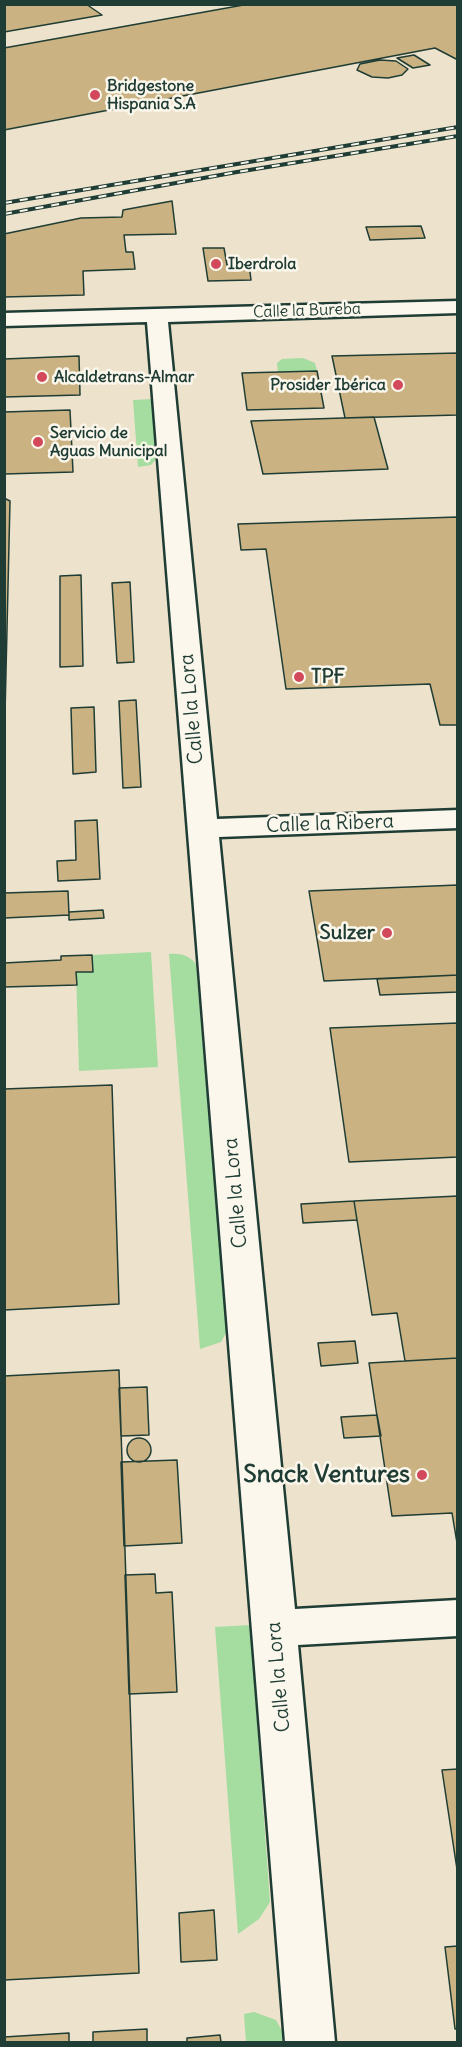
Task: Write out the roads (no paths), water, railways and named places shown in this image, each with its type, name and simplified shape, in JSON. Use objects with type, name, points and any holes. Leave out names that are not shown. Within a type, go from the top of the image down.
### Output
[{"type":"street","name":"Calle la Bureba","points":[[4,320],[458,308]]},
{"type":"street","points":[[99,317],[136,328],[160,343],[183,330],[224,314]]},
{"type":"street","name":"Calle la Lora","points":[[156,316],[275,1628],[310,2043]]},
{"type":"street","name":"Calle la Ribera","points":[[203,829],[458,819]]},
{"type":"street","points":[[275,1628],[458,1618]]},
{"type":"railway","points":[[4,203],[458,127]]},
{"type":"railway","points":[[4,214],[237,172],[458,136]]},
{"type":"place","name":"Bridgestone Hispania S.A","points":[[95,95]]},
{"type":"place","name":"Iberdrola","points":[[216,264]]},
{"type":"place","name":"Alcaldetrans-Almar","points":[[42,377]]},
{"type":"place","name":"Prosider Ibérica","points":[[398,385]]},
{"type":"place","name":"Servicio de Aguas Municipal","points":[[38,442]]},
{"type":"place","name":"TPF","points":[[299,677]]},
{"type":"place","name":"Sulzer","points":[[387,933]]},
{"type":"place","name":"Snack Ventures","points":[[422,1475]]}]
